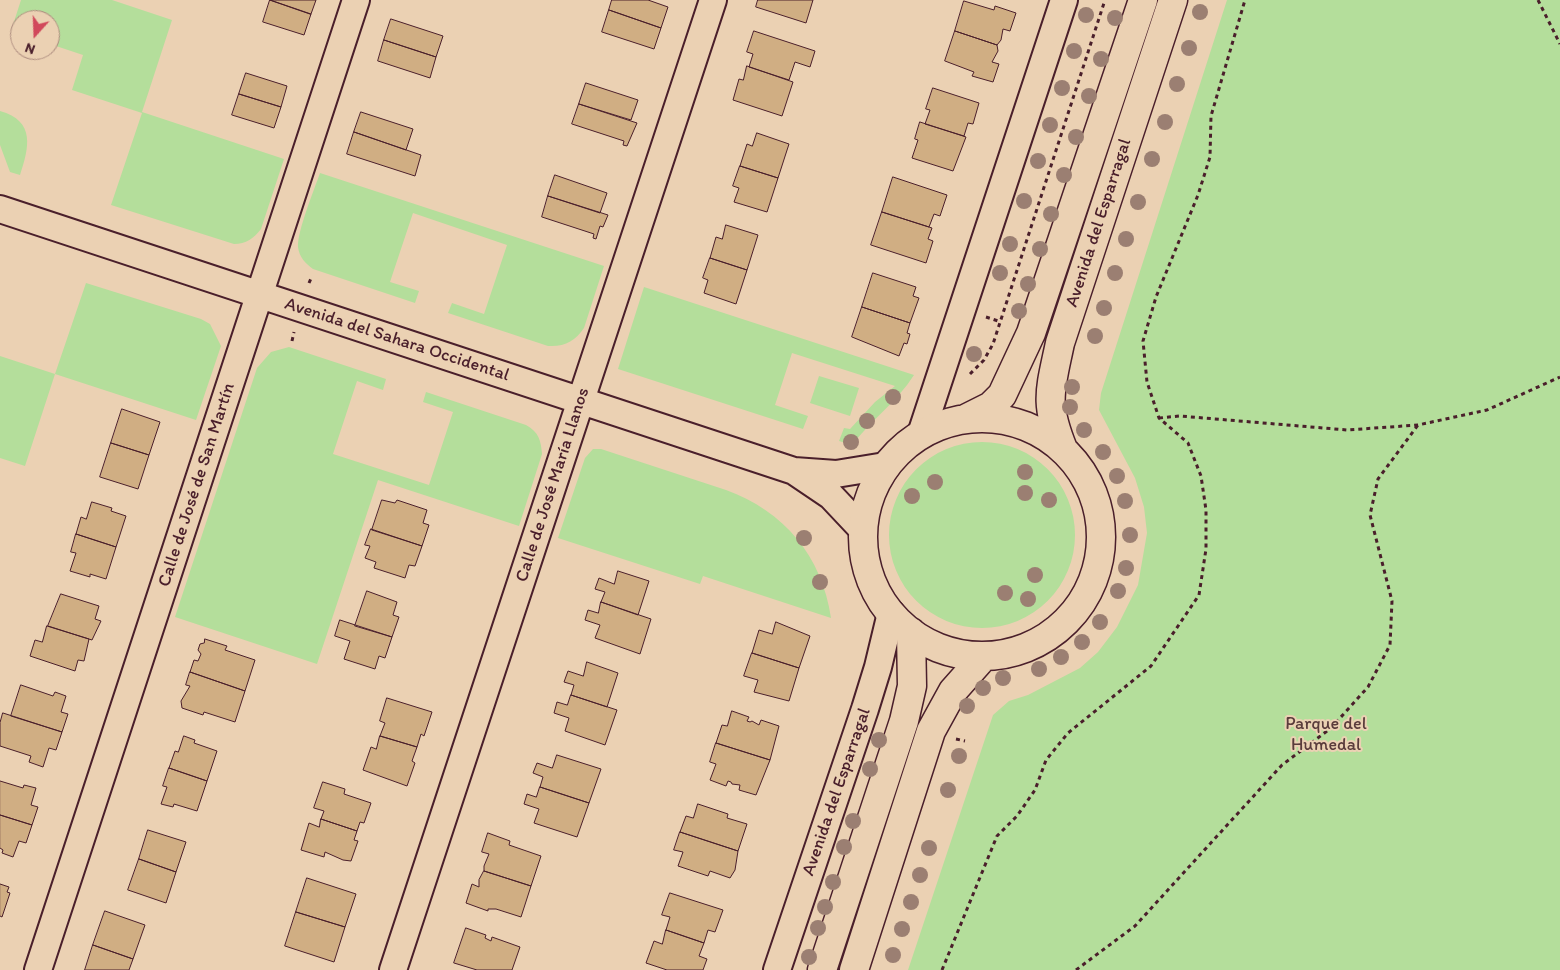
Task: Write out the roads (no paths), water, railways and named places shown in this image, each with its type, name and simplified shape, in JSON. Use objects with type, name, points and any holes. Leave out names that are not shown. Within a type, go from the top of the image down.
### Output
[{"type":"main road","name":"Avenida del Esparragal","points":[[967,418],[991,406],[1002,395],[1031,333],[1143,0]]},
{"type":"main road","name":"Avenida del Esparragal","points":[[1063,449],[1053,423],[1049,399],[1060,343],[1173,0]]},
{"type":"main road","points":[[967,418],[1002,419],[1035,429],[1063,449],[1084,473],[1097,502],[1102,532],[1099,564],[1091,586],[1069,619],[1045,638],[1016,651],[984,656],[933,645],[911,632],[891,613],[874,588],[865,560],[862,530],[869,497],[885,466],[921,434],[943,424],[967,418]]},
{"type":"main road","points":[[822,970],[904,721],[912,686],[911,632]]},
{"type":"main road","points":[[854,970],[931,730],[953,691],[984,656]]},
{"type":"street","name":"Calle de José de San Martín","points":[[38,970],[356,0]]},
{"type":"street","name":"Calle de José María Llanos","points":[[393,970],[712,0]]},
{"type":"street","points":[[921,434],[1064,0]]},
{"type":"street","name":"Avenida del Sahara Occidental","points":[[0,209],[794,471],[836,474],[885,466]]},
{"type":"street","name":"Avenida del Sahara Occidental","points":[[794,471],[830,496],[862,530]]},
{"type":"street","name":"Avenida del Esparragal","points":[[777,970],[865,709],[878,667],[891,613]]},
{"type":"park label","name":"Parque del Humedal","points":[[1326,734]]}]
